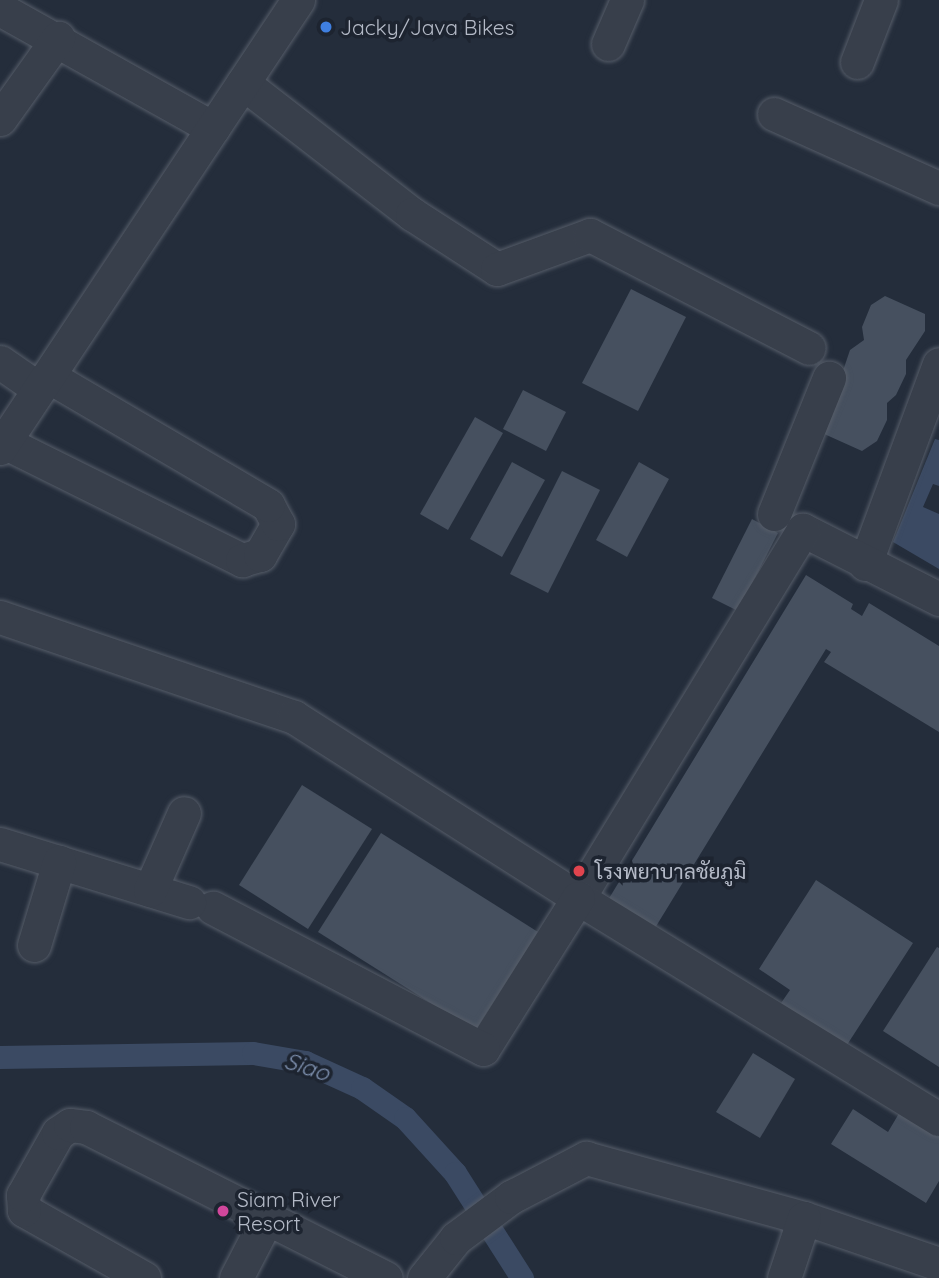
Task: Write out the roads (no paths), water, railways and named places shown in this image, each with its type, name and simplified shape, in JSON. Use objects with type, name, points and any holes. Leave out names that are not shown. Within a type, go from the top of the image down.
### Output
[{"type":"street","points":[[0,362],[44,383],[268,505],[278,524],[260,555],[242,560],[2,445],[44,383],[298,0]]},
{"type":"street","points":[[608,44],[627,0]]},
{"type":"street","points":[[857,62],[881,0]]},
{"type":"street","points":[[0,9],[58,38],[213,128]]},
{"type":"street","points":[[0,119],[58,38]]},
{"type":"street","points":[[243,83],[412,214],[497,269],[590,235],[809,348]]},
{"type":"street","points":[[774,114],[939,188]]},
{"type":"street","points":[[865,564],[929,419],[939,364]]},
{"type":"street","points":[[774,514],[829,378]]},
{"type":"street","points":[[0,844],[201,905],[483,1049],[803,530],[865,564],[939,599]]},
{"type":"street","points":[[0,617],[294,717],[578,898],[939,1119]]},
{"type":"street","points":[[150,890],[184,813]]},
{"type":"street","points":[[34,945],[60,862]]},
{"type":"street","points":[[144,1278],[23,1210],[23,1195],[58,1133],[70,1125],[86,1127],[386,1278]]},
{"type":"street","points":[[424,1278],[456,1238],[511,1197],[570,1163],[595,1159],[804,1218],[939,1264]]},
{"type":"street","points":[[236,1278],[267,1218]]},
{"type":"street","points":[[784,1278],[804,1218]]},
{"type":"water","points":[[935,439],[939,440],[939,486],[933,484],[923,507],[939,514],[939,569],[893,542]]},
{"type":"waterway","name":"Siao","points":[[0,1057],[253,1053],[305,1062],[362,1088],[405,1118],[455,1173],[522,1278]]},
{"type":"place","name":"Jacky/Java Bikes","points":[[326,27]]},
{"type":"place","name":"โรงพยาบาลชัยภูมิ","points":[[579,871]]},
{"type":"place","name":"Siam River Resort","points":[[223,1211]]}]
